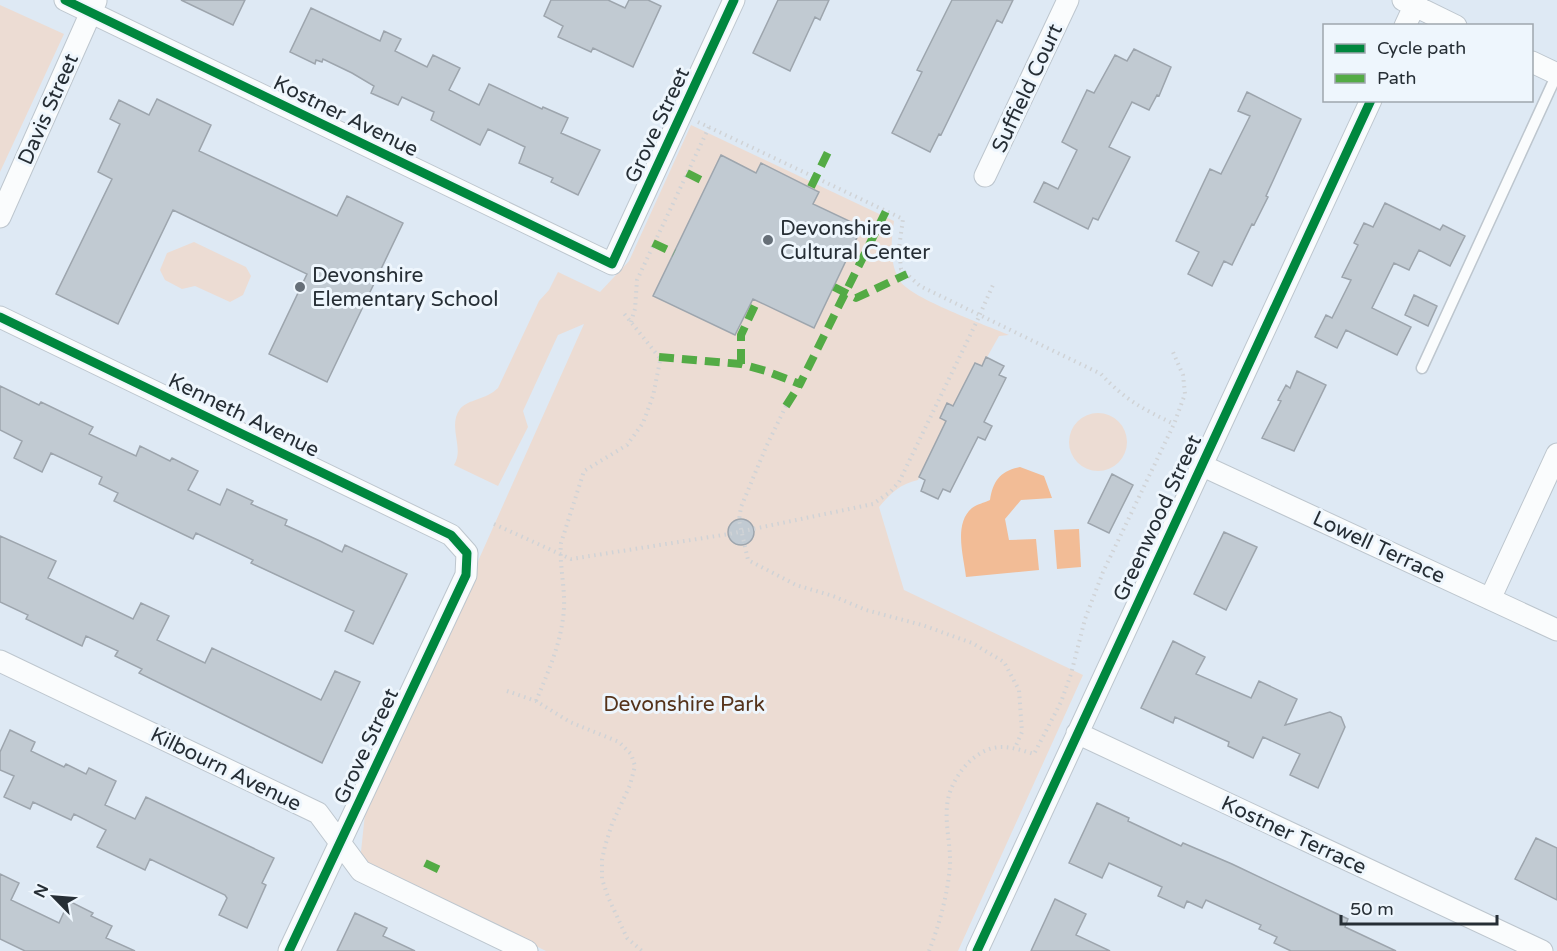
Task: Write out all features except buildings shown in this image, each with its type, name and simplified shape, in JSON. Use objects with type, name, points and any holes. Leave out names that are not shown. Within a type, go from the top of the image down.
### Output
[{"type":"street","name":"Kostner Avenue","points":[[65,0],[94,6],[612,264]]},
{"type":"street","name":"Grove Street","points":[[612,264],[734,0]]},
{"type":"street","name":"Suffield Court","points":[[985,176],[1068,0]]},
{"type":"street","points":[[1406,24],[1412,2],[1451,24]]},
{"type":"street","name":"Davis Street","points":[[0,217],[94,6]]},
{"type":"street","points":[[1533,62],[1557,74]]},
{"type":"street","name":"Greenwood Street","points":[[977,951],[1370,102]]},
{"type":"street","name":"Kenneth Avenue","points":[[0,316],[451,535],[467,553]]},
{"type":"street","points":[[1490,599],[1557,454]]},
{"type":"street","name":"Lowell Terrace","points":[[1201,465],[1557,630]]},
{"type":"street","name":"Grove Street","points":[[290,951],[466,575],[467,553]]},
{"type":"street","name":"Kilbourn Avenue","points":[[0,661],[318,813],[361,871],[527,951]]},
{"type":"street","name":"Kostner Terrace","points":[[1077,733],[1542,951]]},
{"type":"lane","points":[[1422,368],[1557,74]]},
{"type":"path","points":[[699,114],[695,121],[903,219],[899,248],[902,269],[920,286],[1101,374],[1119,393],[1143,410],[1174,424]]},
{"type":"path","points":[[631,323],[635,309],[637,280],[709,127]]},
{"type":"path","points":[[494,524],[571,559],[741,531],[873,504],[890,492],[899,482],[993,285]]},
{"type":"path","points":[[536,700],[556,652],[562,630],[564,574],[560,554],[561,543],[584,471],[627,445],[649,411],[660,361],[622,311]]},
{"type":"path","points":[[929,951],[934,940],[950,867],[947,805],[954,783],[968,761],[993,748],[1015,748],[1034,754],[1041,743],[1071,674],[1085,620],[1103,572],[1174,424],[1185,394],[1183,375],[1173,352]]},
{"type":"path","points":[[786,406],[741,507],[739,519],[748,560],[796,585],[833,596],[866,610],[922,625],[972,643],[1004,662],[1019,690],[1022,725],[1015,748]]},
{"type":"path","points":[[507,691],[536,700],[570,722],[619,742],[631,754],[635,766],[630,785],[612,824],[605,846],[602,860],[603,879],[608,897],[627,938],[642,951]]},
{"type":"green space","points":[[0,5],[64,34],[0,172]]},
{"type":"green space","name":"Devonshire Park","points":[[691,125],[894,221],[892,259],[896,274],[907,288],[934,303],[1009,335],[999,336],[982,366],[975,363],[953,406],[940,418],[946,421],[918,480],[896,490],[879,507],[904,590],[1083,675],[958,951],[546,951],[360,861],[365,814],[584,324],[558,335],[523,411],[528,427],[498,486],[454,465],[458,452],[456,416],[463,406],[498,388],[539,301],[549,290],[558,272],[600,292],[629,261]]},
{"type":"green space","points":[[194,242],[246,267],[251,276],[243,295],[230,302],[195,286],[182,289],[165,280],[160,270],[167,253]]},
{"type":"green space","points":[[1098,413],[1109,415],[1119,421],[1125,431],[1127,442],[1125,453],[1119,463],[1109,469],[1098,471],[1087,469],[1077,463],[1071,453],[1069,442],[1071,431],[1077,421],[1087,415]]},
{"type":"shaded area","points":[[1020,467],[1044,476],[1052,498],[1021,500],[1005,519],[1009,540],[1036,539],[1039,570],[966,577],[961,532],[966,515],[972,508],[990,500],[993,487],[1003,474]]},
{"type":"shaded area","points":[[1079,529],[1081,567],[1057,569],[1054,530]]},
{"type":"marked path","points":[[811,187],[828,152]]},
{"type":"marked path","points":[[687,173],[707,183]]},
{"type":"marked path","points":[[659,357],[741,364],[800,384],[886,211]]},
{"type":"marked path","points":[[653,243],[674,253]]},
{"type":"marked path","points":[[834,287],[856,298],[907,274]]},
{"type":"marked path","points":[[741,364],[741,335],[757,301]]},
{"type":"marked path","points":[[786,406],[800,384]]},
{"type":"marked path","points":[[425,863],[444,872]]},
{"type":"cycle path","points":[[65,0],[612,264],[734,0]]},
{"type":"cycle path","points":[[977,951],[1370,102]]},
{"type":"cycle path","points":[[0,317],[451,535],[467,553],[466,575],[289,951]]},
{"type":"place","name":"Devonshire Cultural Center","points":[[768,240]]},
{"type":"place","name":"Devonshire Elementary School","points":[[300,287]]}]
